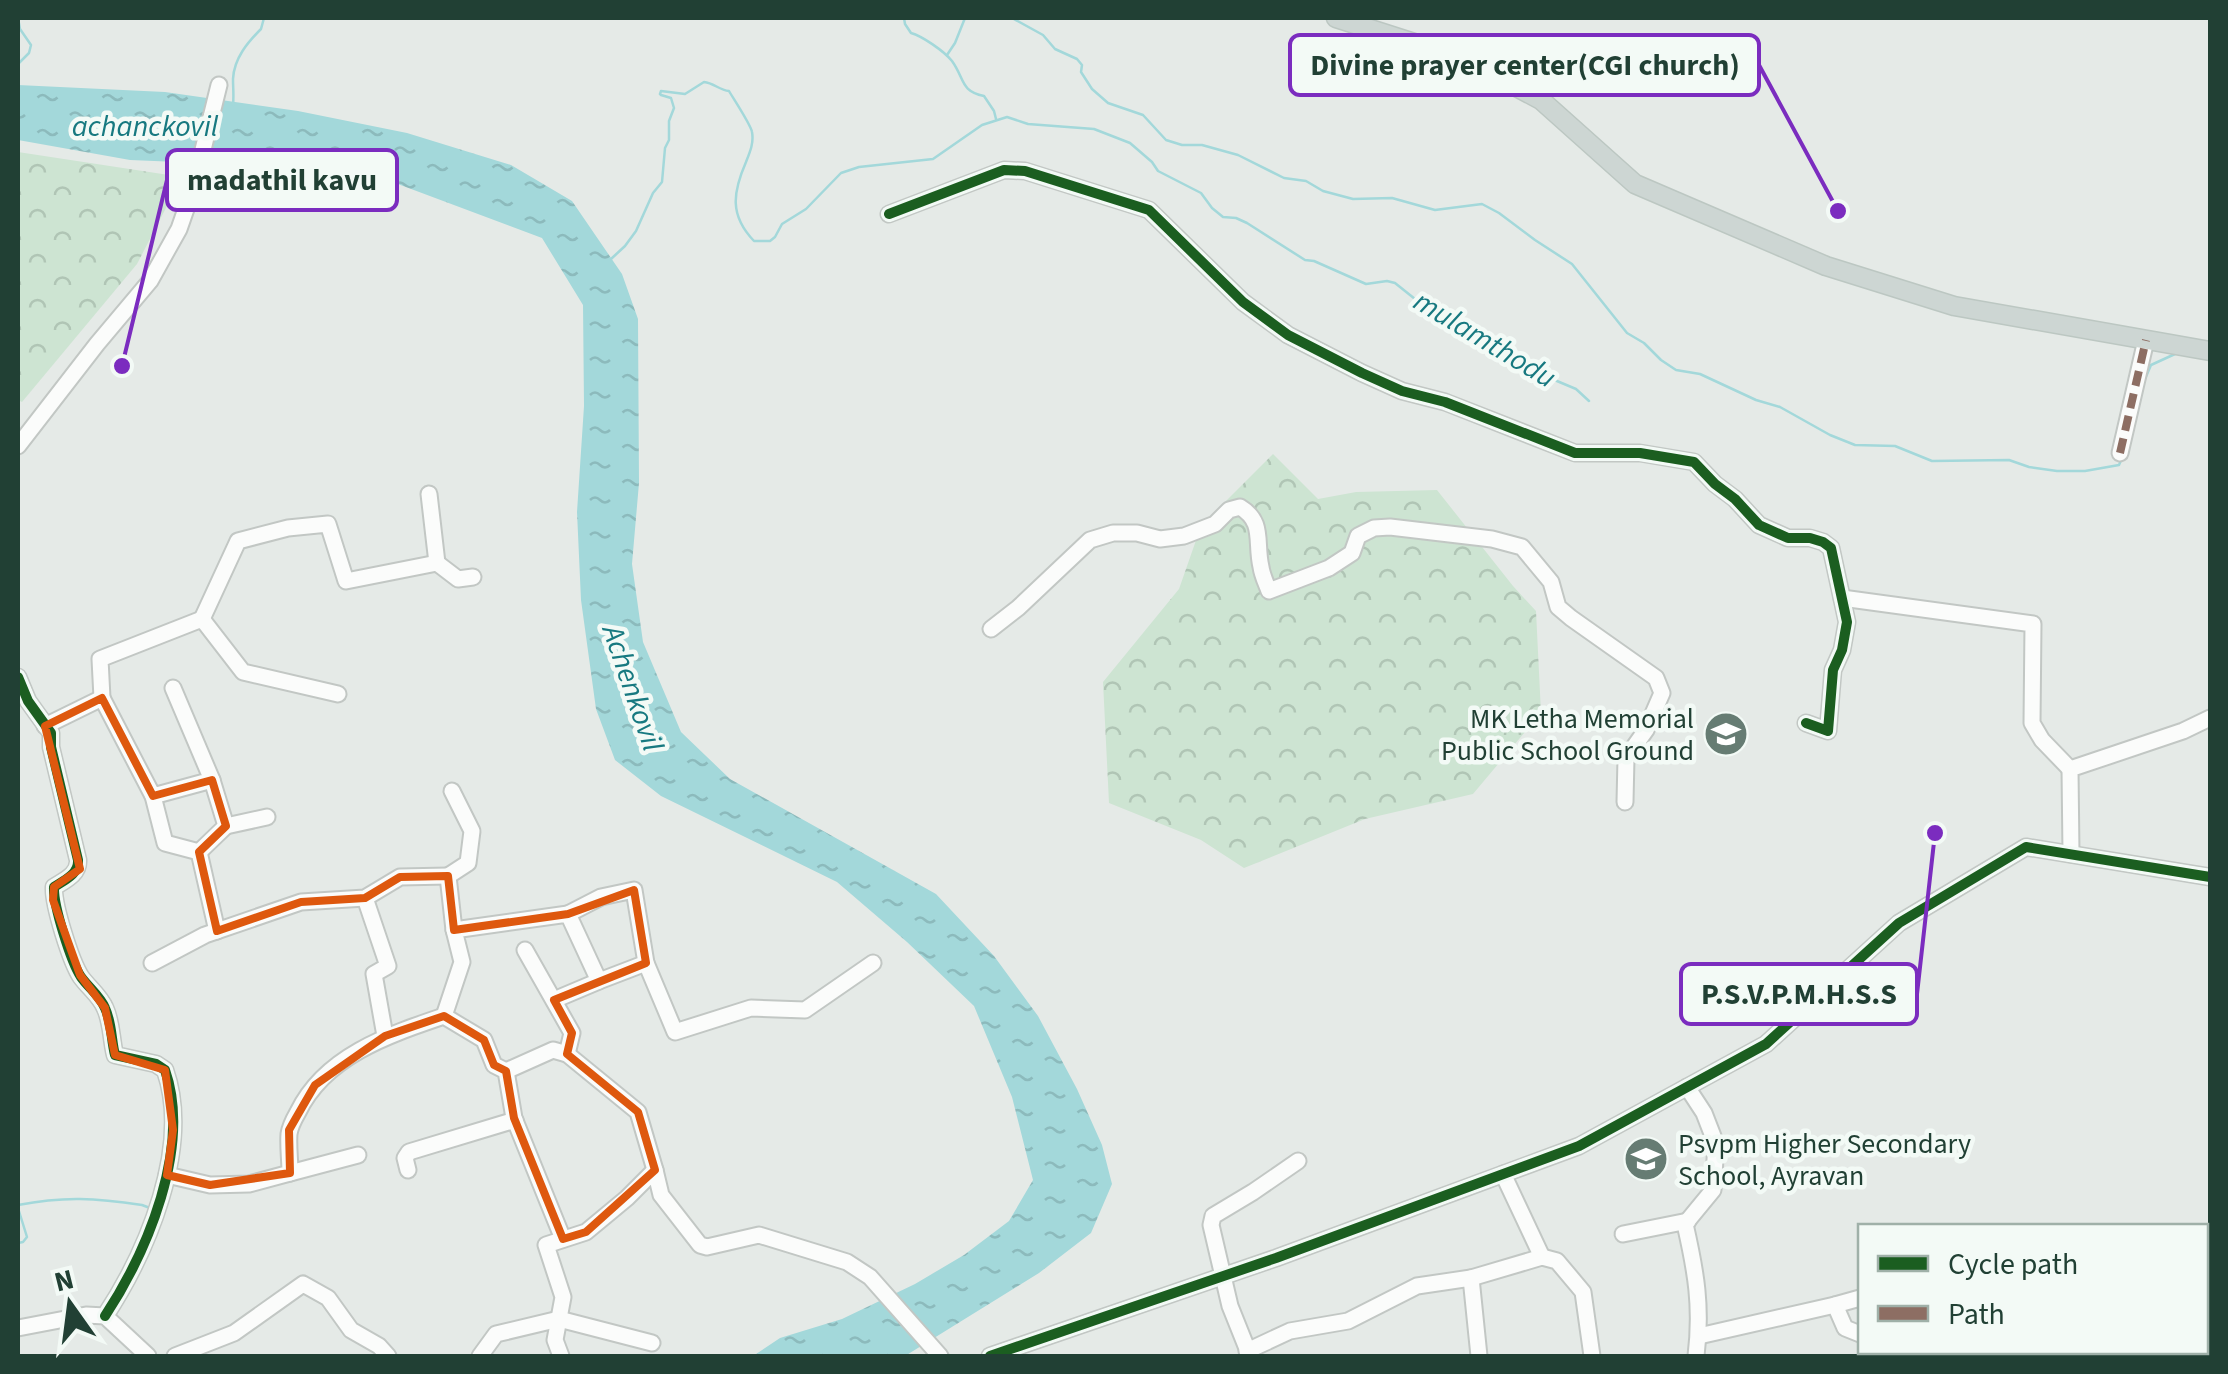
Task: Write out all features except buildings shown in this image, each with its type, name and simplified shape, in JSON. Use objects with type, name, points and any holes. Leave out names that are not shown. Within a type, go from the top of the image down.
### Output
[{"type":"main road","points":[[1336,18],[1464,59],[1540,100],[1635,184],[1826,266],[1954,306],[2210,351]]},
{"type":"street","points":[[18,446],[150,281],[179,229],[219,85]]},
{"type":"street","points":[[889,214],[1004,170],[1054,179],[1149,210],[1243,302],[1288,336],[1402,391],[1445,402],[1576,453],[1640,452],[1694,462],[1759,525],[1788,538],[1810,538],[1831,548],[1847,622],[1842,650],[1833,670],[1828,731],[1806,723]]},
{"type":"street","points":[[2120,453],[2146,340]]},
{"type":"street","points":[[429,494],[437,563],[458,579],[473,578]]},
{"type":"street","points":[[991,629],[1090,540],[1113,533],[1160,539],[1184,536],[1214,524],[1229,510],[1240,507],[1251,514],[1258,526],[1261,568],[1269,591],[1329,568],[1352,553],[1358,536],[1374,528],[1465,535],[1522,547],[1550,582],[1558,607],[1656,678],[1662,693],[1646,730],[1626,758],[1625,802]]},
{"type":"street","points":[[199,852],[165,843],[152,796],[102,698],[100,659],[202,619],[238,541],[288,528],[328,524],[346,581],[437,563]]},
{"type":"street","points":[[1842,598],[2032,624],[2032,723],[2070,770],[2071,854]]},
{"type":"street","points":[[202,619],[243,672],[338,694]]},
{"type":"street","points":[[18,677],[28,701],[51,733],[79,868],[54,887],[53,900],[80,975],[105,1008],[115,1054],[156,1064],[165,1070],[168,1080],[173,1130],[168,1175],[142,1249],[105,1316]]},
{"type":"street","points":[[173,688],[212,780],[226,826]]},
{"type":"street","points":[[45,726],[102,698]]},
{"type":"street","points":[[2070,770],[2210,718]]},
{"type":"street","points":[[152,796],[212,780]]},
{"type":"street","points":[[152,963],[217,931],[301,902],[365,898],[400,877],[448,876],[468,862],[472,830],[452,791]]},
{"type":"street","points":[[199,852],[226,826],[267,818]]},
{"type":"street","points":[[990,1356],[1223,1277],[1579,1146],[1766,1044],[1899,923],[2026,847],[2210,876]]},
{"type":"street","points":[[199,852],[217,931]]},
{"type":"street","points":[[444,1016],[462,962],[448,876]]},
{"type":"street","points":[[454,930],[568,914],[601,897],[634,890],[646,963],[675,1032],[751,1008],[805,1010],[873,963]]},
{"type":"street","points":[[365,898],[388,966],[374,974],[385,1036]]},
{"type":"street","points":[[568,914],[600,981]]},
{"type":"street","points":[[525,950],[572,1033],[567,1054]]},
{"type":"street","points":[[554,1000],[646,963]]},
{"type":"street","points":[[290,1173],[289,1130],[306,1096],[338,1064],[385,1036],[444,1016],[484,1040],[494,1066],[506,1071],[553,1050],[567,1054],[638,1112],[661,1194],[700,1245],[707,1247],[759,1235],[848,1262],[870,1277],[940,1356]]},
{"type":"street","points":[[506,1071],[516,1120],[563,1239]]},
{"type":"street","points":[[1687,1087],[1716,1144],[1713,1190],[1686,1224],[1698,1285],[1696,1356]]},
{"type":"street","points":[[408,1170],[405,1158],[409,1152],[516,1120]]},
{"type":"street","points":[[168,1175],[210,1185],[249,1184],[358,1154]]},
{"type":"street","points":[[1298,1160],[1212,1216],[1230,1306],[1248,1354],[1290,1332],[1348,1321],[1416,1286],[1471,1278],[1542,1257],[1557,1261],[1583,1292],[1592,1356]]},
{"type":"street","points":[[561,1356],[555,1340],[563,1297],[546,1244],[586,1232],[655,1170]]},
{"type":"street","points":[[1503,1174],[1542,1257]]},
{"type":"street","points":[[1623,1234],[1688,1222]]},
{"type":"street","points":[[1471,1278],[1480,1356]]},
{"type":"street","points":[[174,1356],[234,1333],[304,1284],[328,1298],[351,1330],[388,1356]]},
{"type":"street","points":[[1699,1336],[1858,1299]]},
{"type":"street","points":[[1834,1305],[1845,1328],[1858,1333]]},
{"type":"street","points":[[18,1328],[86,1315],[105,1316],[148,1356]]},
{"type":"street","points":[[480,1356],[496,1334],[559,1318],[652,1343]]},
{"type":"highlighted area","points":[[102,698],[153,796],[212,780],[226,826],[199,852],[217,931],[301,902],[365,898],[400,877],[448,876],[454,930],[568,914],[634,890],[646,963],[554,1000],[572,1033],[567,1054],[638,1112],[655,1170],[586,1232],[563,1239],[514,1118],[506,1071],[494,1065],[484,1040],[444,1016],[385,1036],[315,1085],[289,1130],[290,1173],[210,1185],[167,1175],[173,1130],[165,1070],[115,1055],[105,1008],[80,975],[53,900],[54,887],[80,869],[45,726]]},
{"type":"green space","points":[[18,152],[182,177],[137,264],[22,402],[18,400]]},
{"type":"green space","points":[[1273,454],[1318,499],[1356,492],[1437,490],[1536,611],[1541,713],[1473,794],[1365,819],[1244,868],[1201,840],[1109,803],[1103,682],[1179,589],[1201,526]]},
{"type":"water","points":[[18,85],[165,92],[298,111],[407,133],[511,165],[572,201],[622,274],[638,319],[639,483],[632,564],[643,642],[681,732],[730,779],[936,894],[994,956],[1038,1016],[1102,1145],[1112,1184],[1091,1233],[1039,1273],[905,1356],[753,1356],[780,1338],[842,1319],[964,1255],[1009,1221],[1033,1180],[1012,1097],[974,1006],[837,882],[661,796],[615,760],[596,709],[581,600],[577,512],[584,406],[583,305],[542,238],[331,159],[226,164],[130,160],[18,140]]},
{"type":"waterway","points":[[18,18],[31,45],[18,64]]},
{"type":"waterway","points":[[233,105],[236,64],[261,29],[264,18]]},
{"type":"waterway","points":[[904,18],[911,33],[944,53],[967,87],[984,96],[996,119]]},
{"type":"waterway","points":[[947,55],[965,18]]},
{"type":"waterway","points":[[1012,18],[1043,35],[1055,49],[1077,59],[1092,89],[1108,103],[1143,115],[1166,140],[1238,155],[1284,178],[1306,181],[1323,191],[1353,199],[1392,198],[1435,210],[1482,204],[1572,264],[1627,333],[1676,370],[1700,374],[1780,407],[1855,445],[1895,446],[1932,461],[2009,460],[2057,471],[2119,465],[2122,458]]},
{"type":"waterway","name":"mulamthodu","points":[[660,94],[685,94],[704,82],[729,91],[752,132],[736,203],[740,222],[754,241],[770,241],[782,224],[806,209],[841,173],[859,167],[933,159],[982,125],[1007,117],[1028,124],[1094,129],[1130,143],[1158,171],[1201,193],[1223,217],[1247,223],[1305,260],[1366,284],[1395,283],[1435,315],[1484,338],[1526,368],[1576,389],[1589,401]]},
{"type":"waterway","name":"mulamthodu","points":[[611,259],[636,231],[662,182],[674,108],[671,98],[661,95]]},
{"type":"waterway","points":[[2145,379],[2151,365],[2175,354]]},
{"type":"waterway","points":[[2131,437],[2136,416]]},
{"type":"waterway","points":[[18,1205],[80,1199],[150,1208]]},
{"type":"waterway","points":[[18,1208],[27,1237],[18,1243]]},
{"type":"marked path","points":[[2120,453],[2146,340]]},
{"type":"cycle path","points":[[889,214],[1004,170],[1025,171],[1149,210],[1243,302],[1288,335],[1402,391],[1445,402],[1575,453],[1640,453],[1694,462],[1759,525],[1788,538],[1810,538],[1831,548],[1847,622],[1842,650],[1833,670],[1828,731],[1806,723]]},
{"type":"cycle path","points":[[18,677],[28,701],[51,733],[78,860],[74,873],[54,887],[68,947],[81,977],[105,1008],[115,1055],[156,1064],[165,1070],[172,1100],[173,1132],[161,1198],[136,1261],[105,1316]]},
{"type":"cycle path","points":[[990,1356],[1276,1258],[1579,1146],[1766,1044],[1899,923],[2026,847],[2210,877]]},
{"type":"place","name":"Divine prayer center(CGI church)","points":[[1838,211]]},
{"type":"place","name":"madathil kavu","points":[[122,366]]},
{"type":"place","name":"MK Letha Memorial Public School Ground","points":[[1726,734]]},
{"type":"place","name":"P.S.V.P.M.H.S.S","points":[[1935,833]]},
{"type":"place","name":"Psvpm Higher Secondary School, Ayravan","points":[[1646,1159]]},
{"type":"water label","name":"achanckovil","points":[[145,126]]},
{"type":"water label","name":"Achenkovil","points":[[633,688]]}]
